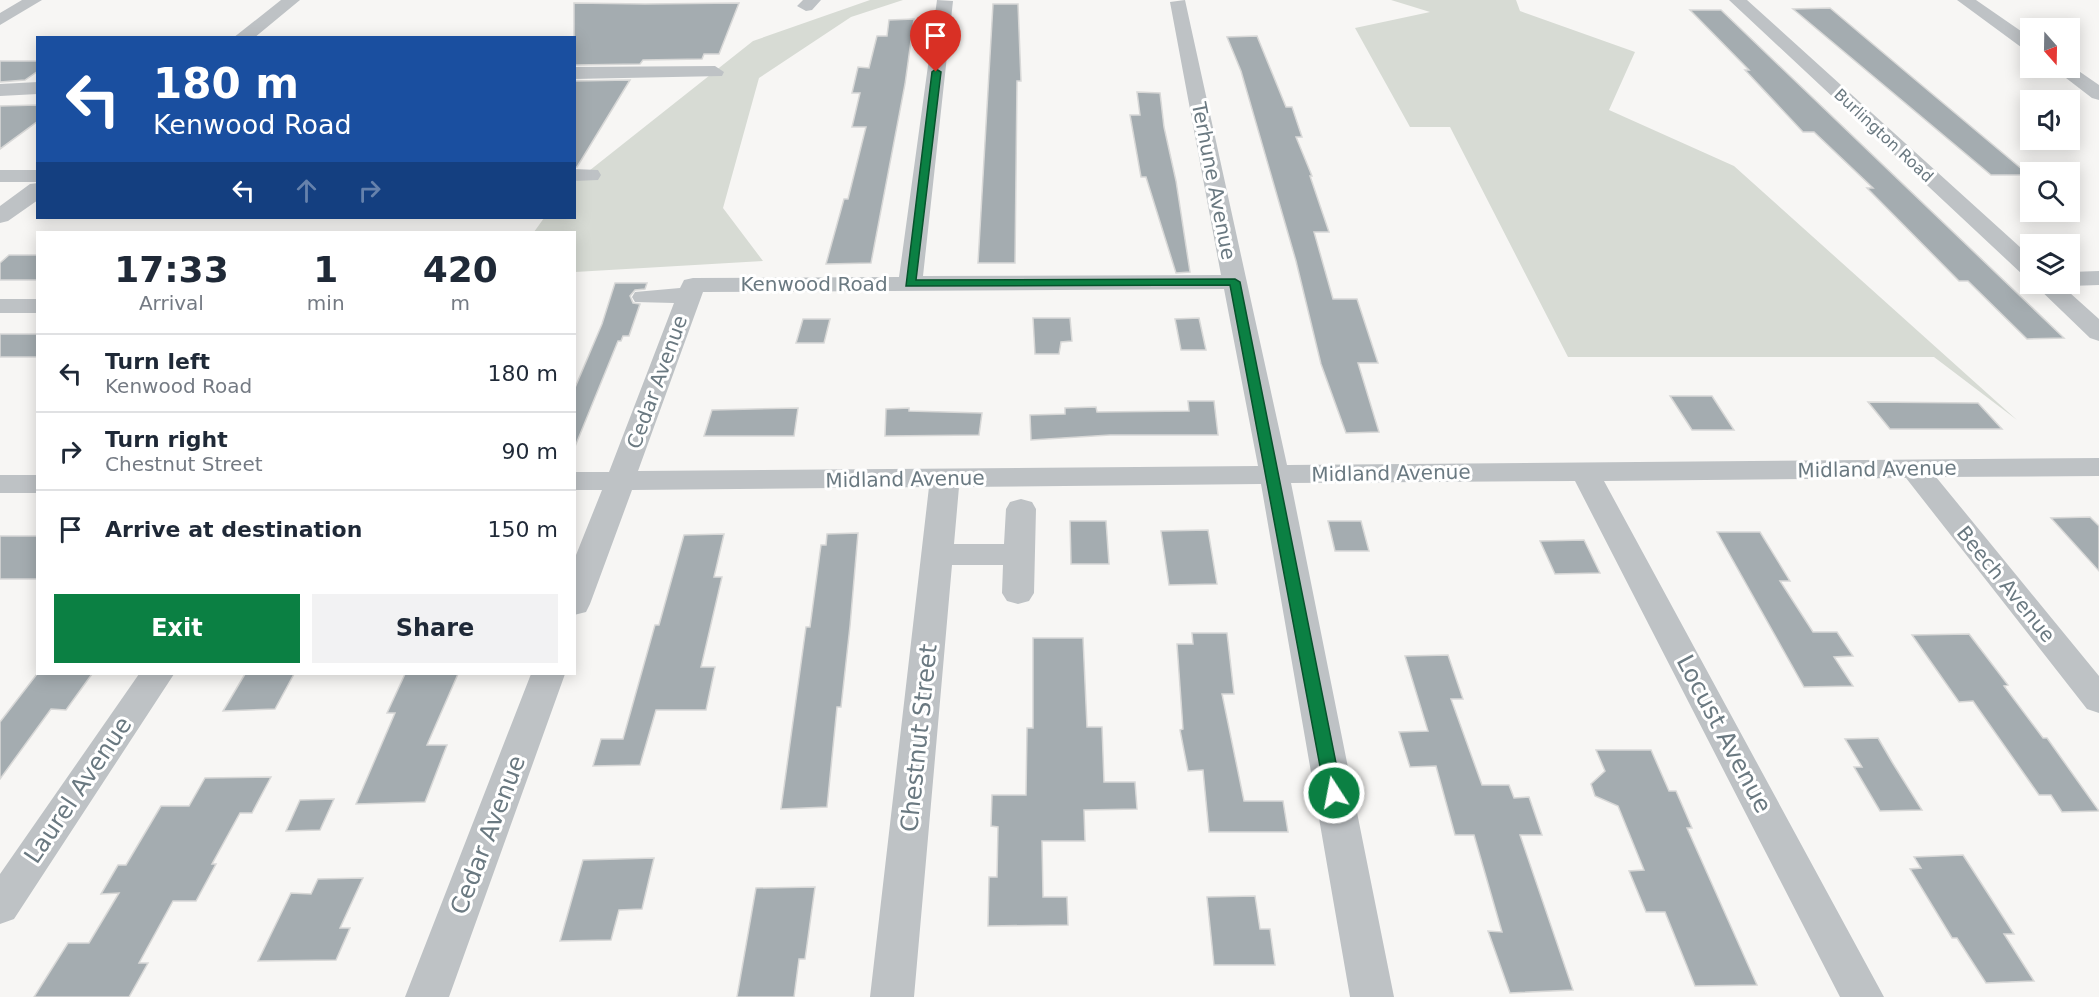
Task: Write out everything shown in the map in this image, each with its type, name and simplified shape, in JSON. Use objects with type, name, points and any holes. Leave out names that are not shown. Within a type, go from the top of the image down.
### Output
[{"type":"street","points":[[0,20],[34,0]]},
{"type":"street","points":[[245,36],[292,0]]},
{"type":"street","name":"Burlington Road","points":[[1737,0],[2020,260]]},
{"type":"street","points":[[1965,0],[2020,38]]},
{"type":"street","points":[[910,284],[945,1]]},
{"type":"street","name":"Terhune Avenue","points":[[1178,2],[1274,474],[1372,997]]},
{"type":"street","points":[[576,73],[715,72]]},
{"type":"street","points":[[2077,78],[2099,93]]},
{"type":"street","points":[[0,90],[36,88]]},
{"type":"street","points":[[0,176],[36,176]]},
{"type":"street","points":[[0,216],[36,190]]},
{"type":"street","points":[[2080,279],[2099,278]]},
{"type":"street","name":"Kenwood Road","points":[[689,295],[693,285],[1235,282]]},
{"type":"street","points":[[2057,294],[2099,333]]},
{"type":"street","points":[[644,297],[689,295]]},
{"type":"street","name":"Cedar Avenue","points":[[576,599],[689,295]]},
{"type":"street","points":[[0,306],[36,306]]},
{"type":"street","name":"Midland Avenue","points":[[576,482],[2099,467]]},
{"type":"street","name":"Beech Avenue","points":[[1914,469],[2099,700]]},
{"type":"street","name":"Locust Avenue","points":[[1585,472],[1862,997]]},
{"type":"street","name":"Chestnut Street","points":[[892,997],[945,479]]},
{"type":"street","points":[[0,484],[36,484]]},
{"type":"street","points":[[1018,593],[1021,508]]},
{"type":"street","points":[[938,555],[1020,554]]},
{"type":"street","name":"Laurel Avenue","points":[[0,907],[155,675]]},
{"type":"street","name":"Cedar Avenue","points":[[427,997],[548,675]]},
{"type":"shaded area","points":[[870,0],[903,0],[851,17],[759,78],[723,208],[763,261],[576,272],[576,231],[535,231],[543,219],[576,219],[576,181],[753,41]]},
{"type":"shaded area","points":[[1391,0],[1516,0],[1520,11],[1635,52],[1609,110],[1734,166],[2017,420],[1934,357],[1568,357],[1450,127],[1410,127],[1355,28],[1430,12]]},
{"type":"building","points":[[574,3],[739,3],[719,54],[704,54],[702,59],[643,60],[640,64],[576,65],[576,36],[574,36]]},
{"type":"building","points":[[993,4],[1018,4],[1021,81],[1017,81],[1015,263],[978,263]]},
{"type":"building","points":[[1830,8],[2020,167],[2020,175],[1991,175],[1793,9]]},
{"type":"building","points":[[1690,10],[1721,10],[2064,338],[2027,339],[1968,281],[1959,281],[1867,188],[1873,188],[1814,132],[1803,132],[1745,70],[1749,70]]},
{"type":"building","points":[[914,19],[905,84],[871,263],[826,264],[844,199],[848,199],[866,127],[852,127],[860,93],[852,93],[858,67],[869,68],[877,36],[887,36],[889,20]]},
{"type":"building","points":[[1257,36],[1286,107],[1292,107],[1302,137],[1296,137],[1312,176],[1310,176],[1329,232],[1314,232],[1333,299],[1357,299],[1378,363],[1358,363],[1379,432],[1346,433],[1321,364],[1296,261],[1241,71],[1227,37]]},
{"type":"building","points":[[0,61],[36,61],[36,72],[25,80],[0,82]]},
{"type":"building","points":[[630,80],[577,167],[576,167],[576,81]]},
{"type":"building","points":[[1137,92],[1160,93],[1190,272],[1176,273],[1146,177],[1141,177],[1130,115],[1140,115]]},
{"type":"building","points":[[36,105],[36,122],[0,149],[0,106]]},
{"type":"building","points":[[9,255],[36,255],[36,280],[0,280],[0,263]]},
{"type":"building","points":[[615,283],[647,283],[645,289],[635,290],[630,296],[633,303],[640,304],[629,336],[623,336],[621,341],[618,341],[576,444],[576,385],[602,324]]},
{"type":"building","points":[[1033,318],[1070,318],[1072,341],[1061,342],[1059,354],[1035,354]]},
{"type":"building","points":[[1199,318],[1206,350],[1181,350],[1175,319]]},
{"type":"building","points":[[803,319],[830,319],[824,343],[796,343]]},
{"type":"building","points":[[0,334],[36,334],[36,357],[0,357]]},
{"type":"building","points":[[1670,396],[1712,396],[1734,430],[1692,430]]},
{"type":"building","points":[[1188,401],[1214,401],[1218,435],[1110,435],[1031,440],[1030,415],[1065,414],[1065,408],[1096,407],[1097,412],[1189,411]]},
{"type":"building","points":[[1868,402],[1978,403],[2002,429],[1890,429]]},
{"type":"building","points":[[798,408],[794,436],[704,436],[712,410]]},
{"type":"building","points":[[909,408],[909,411],[982,413],[979,435],[885,436],[886,409]]},
{"type":"building","points":[[2090,517],[2099,526],[2099,571],[2051,518]]},
{"type":"building","points":[[1070,521],[1106,521],[1109,564],[1071,564]]},
{"type":"building","points":[[1328,521],[1361,521],[1369,551],[1335,551]]},
{"type":"building","points":[[1208,530],[1217,584],[1169,585],[1161,531]]},
{"type":"building","points":[[1717,532],[1760,532],[1790,581],[1780,581],[1813,632],[1837,632],[1853,656],[1834,657],[1853,686],[1804,687]]},
{"type":"building","points":[[858,533],[841,707],[837,707],[827,807],[781,809],[806,627],[810,627],[821,545],[826,545],[827,534]]},
{"type":"building","points":[[724,534],[714,577],[722,577],[701,667],[715,667],[706,710],[656,710],[640,765],[593,766],[601,739],[623,739],[655,625],[659,625],[684,535]]},
{"type":"building","points":[[0,536],[36,536],[36,579],[0,579]]},
{"type":"building","points":[[1584,540],[1600,573],[1555,574],[1540,541]]},
{"type":"building","points":[[1192,633],[1227,633],[1234,694],[1222,694],[1244,801],[1283,801],[1288,832],[1209,832],[1203,770],[1188,771],[1180,730],[1183,729],[1177,644],[1193,644]]},
{"type":"building","points":[[1969,634],[2008,685],[2004,686],[2043,738],[2047,738],[2099,811],[2062,812],[2051,795],[2039,795],[1973,701],[1959,702],[1912,635]]},
{"type":"building","points":[[1033,638],[1083,638],[1087,727],[1102,727],[1104,782],[1135,782],[1137,809],[1084,810],[1085,841],[1042,841],[1043,897],[1067,897],[1068,925],[988,926],[989,877],[997,877],[998,827],[991,826],[992,795],[1026,795],[1027,728],[1033,728]]},
{"type":"building","points":[[1448,655],[1463,699],[1451,699],[1482,785],[1509,785],[1514,798],[1529,797],[1542,835],[1520,835],[1573,990],[1510,993],[1488,931],[1502,932],[1474,835],[1455,835],[1436,766],[1410,767],[1399,732],[1428,731],[1405,656]]},
{"type":"building","points":[[36,675],[91,675],[66,710],[51,709],[0,779],[0,722]]},
{"type":"building","points":[[244,675],[293,675],[275,709],[223,711]]},
{"type":"building","points":[[405,675],[458,675],[427,745],[447,745],[425,802],[356,804],[395,713],[387,713]]},
{"type":"building","points":[[1878,738],[1922,810],[1880,811],[1854,767],[1862,767],[1845,739]]},
{"type":"building","points":[[1596,750],[1651,750],[1669,791],[1676,791],[1692,828],[1687,828],[1757,985],[1695,986],[1665,912],[1646,912],[1629,871],[1644,870],[1618,806],[1595,796],[1591,784],[1605,771]]},
{"type":"building","points":[[271,777],[252,813],[240,813],[212,864],[216,864],[196,901],[173,901],[139,963],[148,963],[129,997],[34,997],[68,943],[89,943],[119,893],[101,894],[118,865],[126,865],[161,806],[189,806],[205,778]]},
{"type":"building","points":[[334,799],[320,830],[286,831],[300,800]]},
{"type":"building","points":[[1963,855],[2014,934],[2004,934],[2034,981],[1986,983],[1957,938],[1952,938],[1910,869],[1921,868],[1914,857]]},
{"type":"building","points":[[654,858],[642,909],[619,910],[611,940],[560,941],[583,860]]},
{"type":"building","points":[[363,878],[340,928],[350,928],[336,960],[258,961],[291,893],[311,894],[318,879]]},
{"type":"building","points":[[815,887],[805,959],[799,959],[794,997],[737,997],[756,888]]},
{"type":"building","points":[[1255,896],[1260,929],[1270,929],[1275,965],[1214,965],[1207,897]]},
{"type":"route","points":[[936,72],[910,284],[1235,282],[1334,793]]}]
